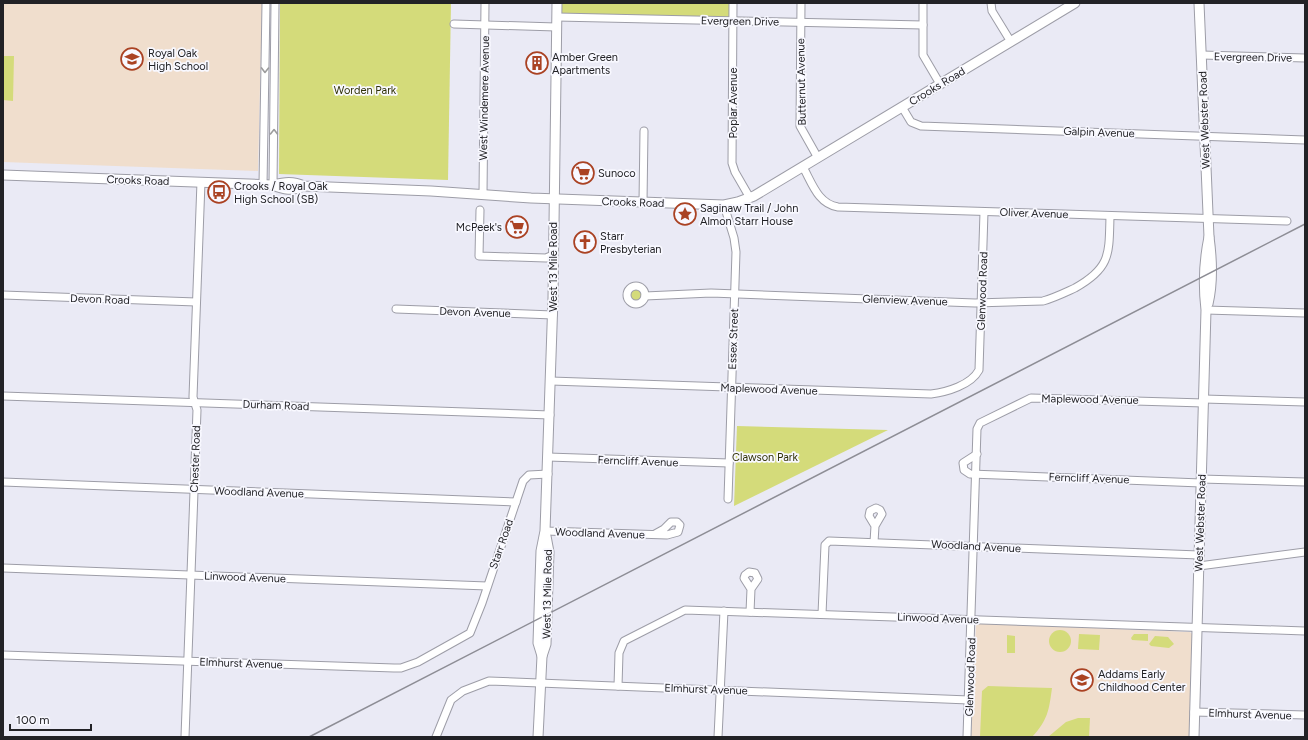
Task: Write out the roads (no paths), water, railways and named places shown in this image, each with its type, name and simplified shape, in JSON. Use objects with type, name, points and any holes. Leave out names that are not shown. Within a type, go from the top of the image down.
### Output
[{"type":"main road","name":"West 13 Mile Road","points":[[538,737],[542,656],[546,644],[549,559],[545,531],[553,314],[557,3]]},
{"type":"main road","name":"Crooks Road","points":[[3,175],[273,185],[285,182],[296,182],[304,186],[483,194],[554,199],[724,205],[750,198],[1075,3]]},
{"type":"main road","name":"West Webster Road","points":[[1194,737],[1206,310],[1210,293],[1211,252],[1209,237],[1199,3]]},
{"type":"street","points":[[263,184],[266,3]]},
{"type":"street","points":[[273,185],[275,3]]},
{"type":"street","name":"West Windemere Avenue","points":[[483,194],[485,3]]},
{"type":"street","name":"Poplar Avenue","points":[[733,3],[732,163],[735,172],[750,198]]},
{"type":"street","name":"Butternut Avenue","points":[[801,3],[800,126],[818,158]]},
{"type":"street","points":[[923,3],[923,55],[940,84]]},
{"type":"street","points":[[991,3],[992,11],[1011,42]]},
{"type":"street","name":"Evergreen Drive","points":[[454,24],[485,25],[557,22],[733,21],[923,25]]},
{"type":"street","points":[[265,47],[274,48]]},
{"type":"street","name":"Evergreen Drive","points":[[1202,55],[1305,58]]},
{"type":"street","points":[[264,102],[274,106]]},
{"type":"street","name":"Galpin Avenue","points":[[902,107],[911,122],[918,126],[1305,140]]},
{"type":"street","points":[[643,202],[644,132]]},
{"type":"street","points":[[264,156],[273,155]]},
{"type":"street","name":"Oliver Avenue","points":[[803,167],[822,200],[833,206],[1287,221]]},
{"type":"street","name":"Chester Road","points":[[185,737],[197,410],[193,396],[201,182]]},
{"type":"street","name":"Essex Street","points":[[724,205],[736,248],[728,499]]},
{"type":"street","points":[[480,210],[479,256],[503,256],[509,252],[554,255]]},
{"type":"street","name":"Glenwood Road","points":[[979,370],[984,212]]},
{"type":"street","name":"Glenview Avenue","points":[[645,296],[735,294],[982,302],[1043,301],[1052,299],[1086,282],[1100,270],[1107,257],[1110,216]]},
{"type":"street","name":"Devon Road","points":[[3,295],[196,302]]},
{"type":"street","name":"Devon Avenue","points":[[396,309],[553,314]]},
{"type":"street","points":[[1206,310],[1305,313]]},
{"type":"street","name":"Maplewood Avenue","points":[[550,381],[931,394],[955,388],[974,377],[979,370]]},
{"type":"street","name":"Durham Road","points":[[3,396],[550,415]]},
{"type":"street","name":"Maplewood Avenue","points":[[981,422],[1031,398],[1305,402]]},
{"type":"street","name":"Glenwood Road","points":[[967,737],[976,474],[978,430],[981,422]]},
{"type":"street","points":[[976,474],[968,473],[964,470],[963,465],[968,458],[977,454]]},
{"type":"street","name":"Ferncliff Avenue","points":[[548,458],[729,463]]},
{"type":"street","name":"Starr Road","points":[[470,633],[523,481],[527,476],[534,474],[548,474]]},
{"type":"street","name":"Ferncliff Avenue","points":[[976,474],[1201,481],[1305,482]]},
{"type":"street","name":"Woodland Avenue","points":[[3,482],[516,502]]},
{"type":"street","points":[[874,542],[875,526]]},
{"type":"street","name":"Woodland Avenue","points":[[545,531],[655,534]]},
{"type":"street","name":"Woodland Avenue","points":[[822,614],[826,542],[874,542],[1199,555]]},
{"type":"street","points":[[1199,566],[1305,552]]},
{"type":"street","name":"Linwood Avenue","points":[[3,568],[487,586]]},
{"type":"street","points":[[750,612],[751,589]]},
{"type":"street","name":"Linwood Avenue","points":[[618,686],[619,653],[621,645],[627,639],[683,610],[1305,631]]},
{"type":"street","points":[[718,737],[724,611]]},
{"type":"street","name":"Elmhurst Avenue","points":[[3,655],[401,668],[418,662],[470,633]]},
{"type":"street","name":"Elmhurst Avenue","points":[[436,737],[449,703],[458,694],[484,682],[969,700]]},
{"type":"street","name":"Elmhurst Avenue","points":[[1194,712],[1305,715]]},
{"type":"railway","points":[[309,737],[1305,224]]},
{"type":"place","name":"Royal Oak High School","points":[[132,59]]},
{"type":"place","name":"Amber Green Apartments","points":[[537,63]]},
{"type":"place","name":"Sunoco","points":[[583,173]]},
{"type":"place","name":"Crooks / Royal Oak High School (SB)","points":[[219,192]]},
{"type":"place","name":"Saginaw Trail / John Almon Starr House","points":[[685,214]]},
{"type":"place","name":"McPeek's","points":[[517,227]]},
{"type":"place","name":"Starr Presbyterian","points":[[585,242]]},
{"type":"place","name":"Addams Early Childhood Center","points":[[1082,680]]},
{"type":"park label","name":"Worden Park","points":[[365,90]]},
{"type":"park label","name":"Clawson Park","points":[[765,457]]}]
